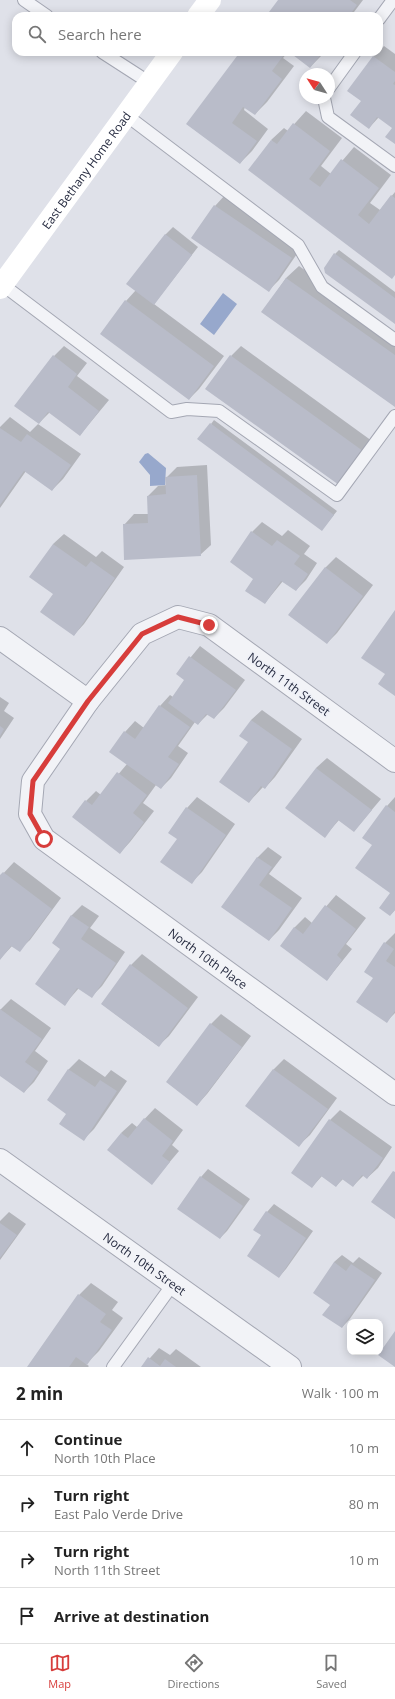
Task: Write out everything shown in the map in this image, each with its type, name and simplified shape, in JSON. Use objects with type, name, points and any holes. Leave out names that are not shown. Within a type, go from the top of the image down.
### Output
[{"type":"main road","points":[[201,12],[210,0]]},
{"type":"main road","name":"East Bethany Home Road","points":[[1,286],[169,56]]},
{"type":"street","name":"North 11th Street","points":[[88,701],[142,634],[178,617],[209,625],[395,761]]},
{"type":"street","points":[[0,638],[88,701]]},
{"type":"street","name":"North 10th Place","points":[[88,701],[33,781],[30,814],[44,839],[395,1094]]},
{"type":"street","name":"North 10th Street","points":[[0,1160],[290,1367]]},
{"type":"lane","points":[[24,0],[41,12]]},
{"type":"lane","points":[[383,14],[393,0]]},
{"type":"lane","points":[[108,56],[150,83]]},
{"type":"lane","points":[[335,80],[352,56]]},
{"type":"lane","points":[[325,104],[328,117],[395,166]]},
{"type":"lane","points":[[126,115],[298,245],[322,287],[395,340]]},
{"type":"lane","points":[[1,286],[171,412],[188,409],[219,411],[337,495],[395,416]]},
{"type":"lane","points":[[112,1367],[173,1284]]},
{"type":"water","points":[[223,293],[237,304],[214,335],[200,324]]},
{"type":"water","points":[[148,453],[166,468],[165,485],[150,486],[150,475],[139,462],[145,454]]},
{"type":"building","points":[[278,0],[350,0],[357,5],[352,12],[269,12]]},
{"type":"building","points":[[237,56],[283,56],[272,71],[282,79],[255,115],[243,107],[232,123],[257,141],[240,164],[186,124]]},
{"type":"building","points":[[294,56],[320,56],[310,68]]},
{"type":"building","points":[[373,56],[395,72],[395,81],[393,84],[395,85],[395,144],[385,137],[392,128],[377,117],[369,129],[350,115],[361,101],[347,91]]},
{"type":"building","points":[[293,123],[330,151],[309,179],[320,187],[341,159],[379,188],[358,215],[369,224],[391,195],[395,198],[395,275],[392,279],[248,170],[271,140],[277,144]]},
{"type":"building","points":[[214,205],[292,258],[269,292],[191,238]]},
{"type":"building","points":[[165,234],[192,255],[154,305],[126,284]]},
{"type":"building","points":[[334,253],[395,298],[395,324],[325,273],[324,268]]},
{"type":"building","points":[[286,278],[395,355],[395,407],[261,312]]},
{"type":"building","points":[[125,300],[214,366],[189,400],[100,334]]},
{"type":"building","points":[[53,355],[77,374],[68,387],[99,411],[80,436],[48,412],[39,424],[14,406]]},
{"type":"building","points":[[230,355],[363,451],[339,485],[205,389]]},
{"type":"building","points":[[210,423],[334,515],[322,531],[197,439]]},
{"type":"building","points":[[0,428],[21,442],[27,434],[71,465],[52,491],[24,471],[0,505]]},
{"type":"building","points":[[197,475],[201,556],[124,560],[123,524],[148,523],[147,496],[166,494],[165,477]]},
{"type":"building","points":[[251,531],[272,546],[277,540],[300,556],[294,564],[308,574],[296,591],[281,581],[265,604],[245,591],[253,579],[230,562]]},
{"type":"building","points":[[53,544],[86,567],[91,561],[115,578],[74,636],[40,612],[53,594],[29,577]]},
{"type":"building","points":[[325,567],[363,596],[327,644],[288,615]]},
{"type":"building","points":[[395,610],[395,696],[378,684],[385,674],[361,658]]},
{"type":"building","points":[[189,656],[236,690],[214,719],[206,714],[198,725],[168,703],[184,680],[176,674]]},
{"type":"building","points":[[159,705],[190,727],[168,757],[179,764],[161,789],[109,752],[124,731],[135,739]]},
{"type":"building","points":[[251,720],[292,749],[265,789],[261,786],[249,803],[219,782],[248,742],[239,736]]},
{"type":"building","points":[[0,726],[4,729],[0,736]]},
{"type":"building","points":[[316,768],[372,810],[354,832],[338,820],[325,838],[285,808]]},
{"type":"building","points":[[117,772],[147,795],[133,813],[144,822],[120,854],[72,817],[85,800],[92,805]]},
{"type":"building","points":[[386,805],[395,812],[395,910],[390,916],[379,908],[390,893],[355,868],[372,845],[362,838]]},
{"type":"building","points":[[186,807],[226,835],[192,884],[160,862],[177,839],[168,833]]},
{"type":"building","points":[[257,857],[272,867],[259,885],[292,908],[269,941],[221,907]]},
{"type":"building","points":[[3,872],[52,909],[20,952],[11,946],[0,960],[0,875]]},
{"type":"building","points":[[325,905],[356,929],[337,955],[342,960],[327,981],[280,946],[294,927],[303,934]]},
{"type":"building","points":[[71,915],[89,927],[81,939],[116,963],[92,998],[77,988],[65,1006],[35,984],[60,949],[52,943]]},
{"type":"building","points":[[384,942],[394,949],[386,961],[395,967],[395,1011],[387,1023],[356,1002],[373,978],[364,972]]},
{"type":"building","points":[[130,964],[188,1008],[159,1047],[101,1004]]},
{"type":"building","points":[[0,1009],[42,1039],[25,1062],[39,1072],[24,1093],[0,1076]]},
{"type":"building","points":[[210,1023],[242,1047],[197,1106],[166,1082]]},
{"type":"building","points":[[68,1069],[95,1087],[100,1080],[117,1091],[84,1141],[59,1124],[66,1114],[47,1100]]},
{"type":"building","points":[[273,1069],[328,1109],[299,1147],[245,1106]]},
{"type":"building","points":[[144,1118],[173,1141],[162,1156],[170,1162],[152,1185],[107,1150],[121,1133],[128,1138]]},
{"type":"building","points":[[329,1119],[383,1158],[367,1179],[362,1175],[353,1187],[342,1179],[336,1187],[321,1176],[312,1188],[291,1173]]},
{"type":"building","points":[[393,1171],[395,1172],[395,1219],[371,1202]]},
{"type":"building","points":[[200,1176],[243,1206],[220,1239],[177,1209]]},
{"type":"building","points":[[266,1211],[306,1238],[279,1278],[247,1256],[261,1235],[253,1230]]},
{"type":"building","points":[[0,1223],[17,1235],[0,1258]]},
{"type":"building","points":[[334,1262],[346,1271],[351,1264],[375,1280],[342,1328],[322,1315],[330,1305],[313,1293]]},
{"type":"building","points":[[78,1294],[106,1314],[100,1322],[112,1330],[87,1365],[76,1357],[69,1367],[27,1367]]},
{"type":"building","points":[[395,1331],[395,1367],[378,1355],[383,1355],[383,1348]]},
{"type":"building","points":[[148,1357],[160,1366],[165,1359],[176,1367],[141,1367]]},
{"type":"route","points":[[44,839],[30,814],[33,781],[88,701],[142,634],[178,617],[209,625]]}]
